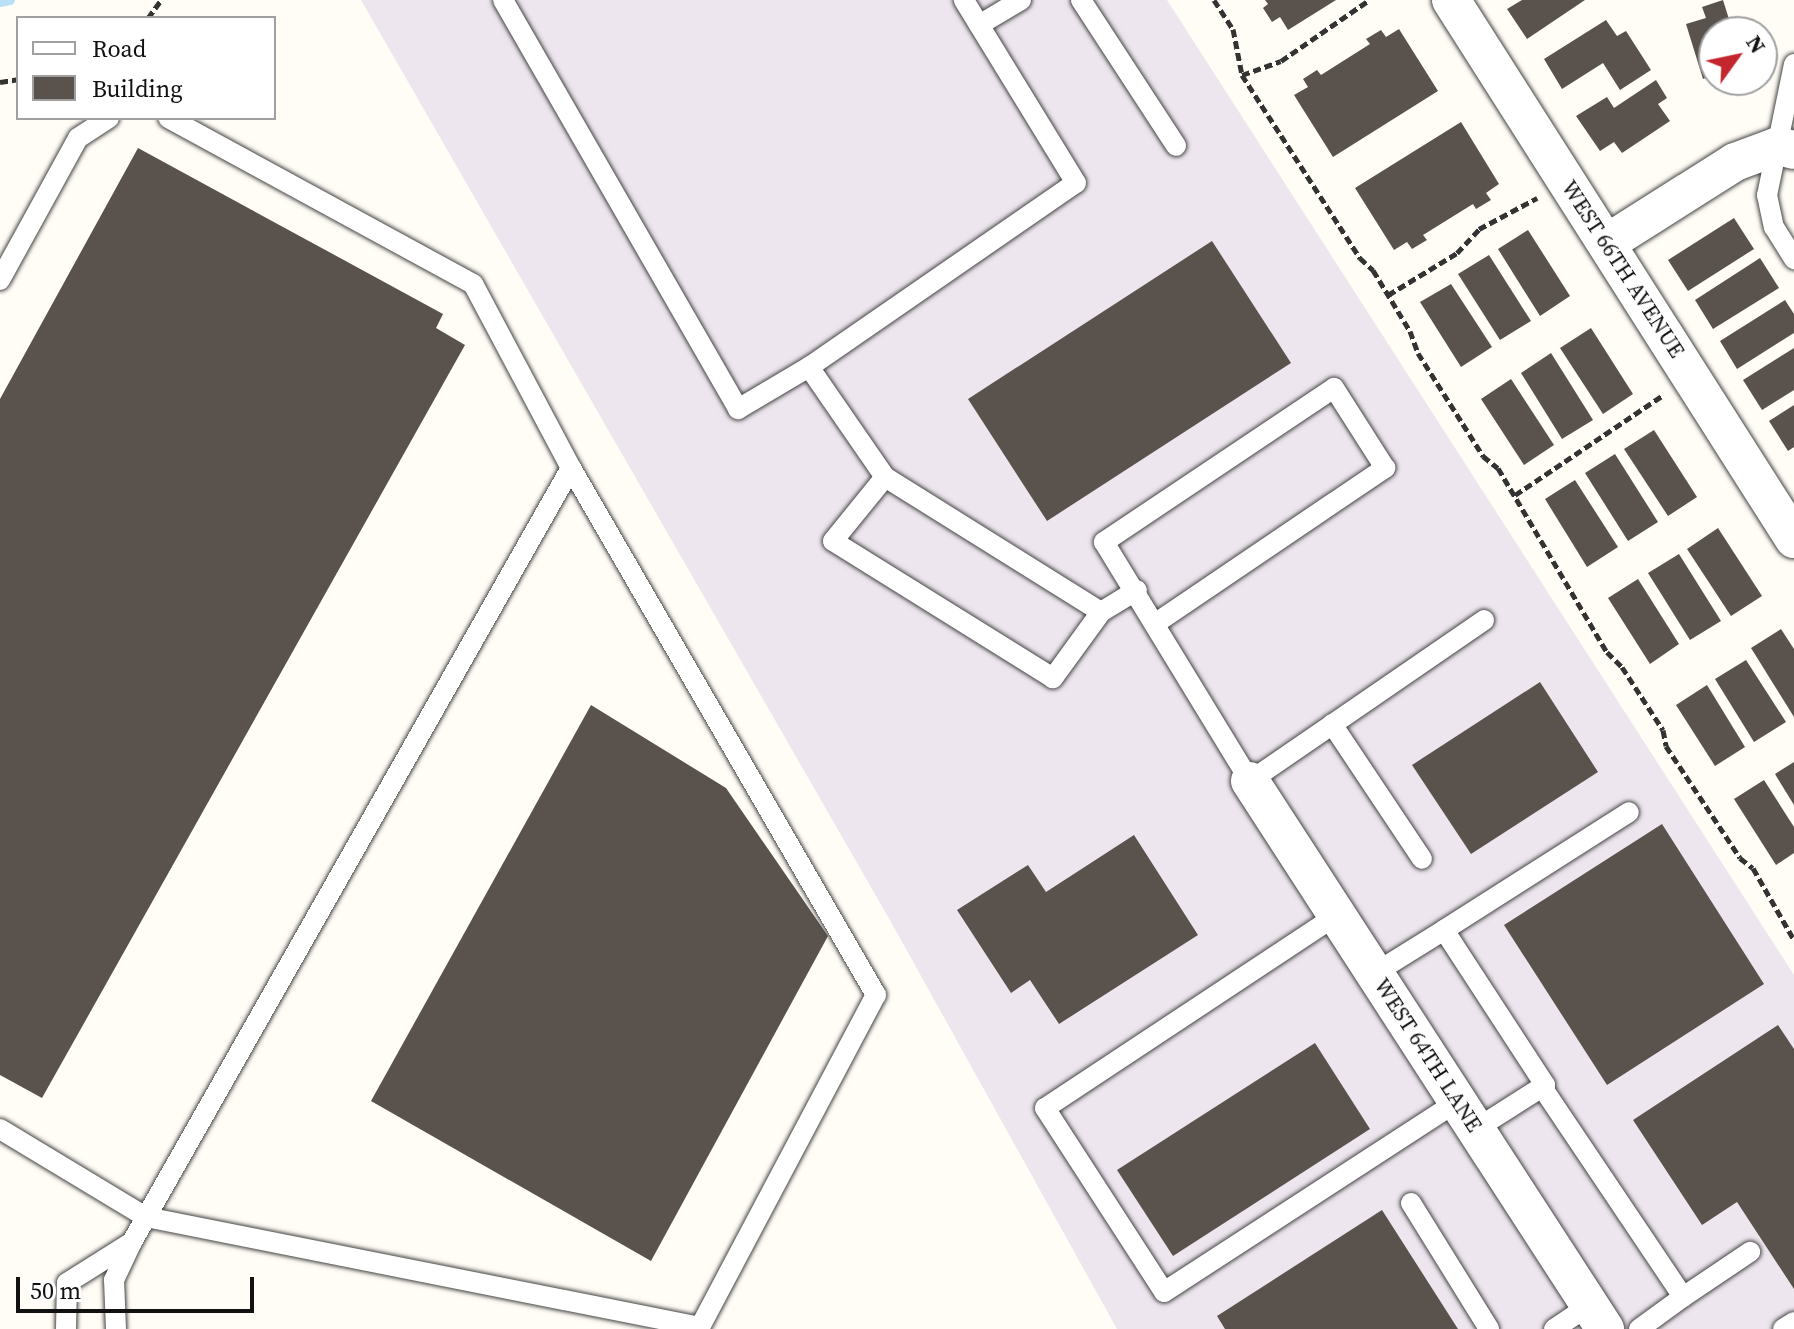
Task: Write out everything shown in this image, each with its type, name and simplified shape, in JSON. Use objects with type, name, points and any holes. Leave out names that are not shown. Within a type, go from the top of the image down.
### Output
[{"type":"street","name":"WEST 66TH AVENUE","points":[[1451,0],[1794,539]]},
{"type":"street","points":[[1607,243],[1735,162],[1786,148]]},
{"type":"street","name":"WEST 64TH LANE","points":[[1250,781],[1598,1317]]},
{"type":"lane","points":[[503,0],[738,409],[809,367],[1076,183],[964,0]]},
{"type":"lane","points":[[979,25],[1021,0]]},
{"type":"lane","points":[[1081,0],[1176,146]]},
{"type":"lane","points":[[1794,64],[1786,148],[1767,195],[1774,227],[1794,259]]},
{"type":"lane","points":[[0,280],[78,138],[106,120]]},
{"type":"lane","points":[[0,1129],[146,1217],[700,1327],[876,995],[571,468],[473,284],[172,120]]},
{"type":"lane","points":[[809,367],[885,477],[1101,612]]},
{"type":"lane","points":[[1156,623],[1385,468],[1334,388],[1104,542],[1137,590],[1156,623],[1250,781],[1484,620]]},
{"type":"lane","points":[[116,1329],[114,1280],[132,1242],[571,468]]},
{"type":"lane","points":[[885,477],[833,541],[1053,678],[1101,612],[1137,590]]},
{"type":"lane","points":[[1332,724],[1422,859]]},
{"type":"lane","points":[[1375,973],[1629,812]]},
{"type":"lane","points":[[1337,915],[1045,1108],[1164,1292],[1467,1115],[1545,1085],[1444,930]]},
{"type":"lane","points":[[1542,1087],[1683,1297]]},
{"type":"lane","points":[[1411,1203],[1489,1329]]},
{"type":"lane","points":[[66,1329],[67,1283],[132,1242]]},
{"type":"lane","points":[[1639,1329],[1750,1252]]},
{"type":"lane","points":[[1554,1329],[1598,1317]]},
{"type":"lane","points":[[1783,1329],[1794,1322]]},
{"type":"path","points":[[1214,0],[1233,29],[1242,75],[1360,258],[1388,295],[1450,405],[1483,456],[1498,468],[1534,524],[1539,542],[1607,652],[1622,667],[1663,730],[1666,746],[1740,858],[1753,868],[1794,940]]},
{"type":"path","points":[[1242,75],[1281,61],[1369,0]]},
{"type":"path","points":[[1388,295],[1457,253],[1479,229],[1528,205],[1565,179]]},
{"type":"path","points":[[1515,495],[1691,376]]},
{"type":"shaded area","points":[[361,0],[1167,0],[1794,975],[1794,1329],[1117,1329],[891,922]]},
{"type":"building","points":[[1265,0],[1336,0],[1288,30],[1280,17],[1272,22],[1263,8],[1268,4]]},
{"type":"building","points":[[1522,0],[1585,0],[1527,39],[1507,9]]},
{"type":"building","points":[[1723,0],[1728,16],[1705,16],[1702,7]]},
{"type":"building","points":[[1606,20],[1617,36],[1626,31],[1651,70],[1620,90],[1603,63],[1562,89],[1544,59]]},
{"type":"building","points":[[1698,20],[1698,63],[1686,24]]},
{"type":"building","points":[[1399,29],[1438,91],[1333,157],[1294,95],[1308,87],[1303,79],[1317,70],[1321,75],[1370,44],[1366,39],[1381,30],[1386,37]]},
{"type":"building","points":[[1656,80],[1667,98],[1658,104],[1670,121],[1622,153],[1614,142],[1600,151],[1576,116],[1607,97],[1614,108]]},
{"type":"building","points":[[1461,122],[1499,184],[1486,193],[1491,200],[1476,209],[1473,204],[1423,235],[1427,240],[1412,249],[1407,242],[1394,250],[1355,188]]},
{"type":"building","points":[[138,148],[443,314],[436,328],[465,345],[42,1098],[0,1075],[0,399]]},
{"type":"building","points":[[1734,218],[1754,249],[1688,291],[1668,260]]},
{"type":"building","points":[[1528,230],[1570,296],[1540,316],[1498,249]]},
{"type":"building","points":[[1212,241],[1291,363],[1047,521],[968,399]]},
{"type":"building","points":[[1489,255],[1531,321],[1500,340],[1458,274]]},
{"type":"building","points":[[1760,258],[1779,288],[1713,329],[1695,300]]},
{"type":"building","points":[[1451,284],[1492,347],[1461,367],[1420,302]]},
{"type":"building","points":[[1785,300],[1794,314],[1794,333],[1737,369],[1720,341]]},
{"type":"building","points":[[1591,328],[1633,394],[1603,414],[1560,348]]},
{"type":"building","points":[[1794,348],[1794,390],[1762,410],[1743,380]]},
{"type":"building","points":[[1551,353],[1593,420],[1562,439],[1521,373]]},
{"type":"building","points":[[1511,379],[1554,445],[1524,465],[1481,399]]},
{"type":"building","points":[[1794,405],[1794,447],[1788,451],[1769,421]]},
{"type":"building","points":[[1654,430],[1697,497],[1668,516],[1624,449]]},
{"type":"building","points":[[1615,454],[1658,522],[1628,541],[1585,473]]},
{"type":"building","points":[[1575,480],[1618,547],[1587,567],[1545,499]]},
{"type":"building","points":[[1718,528],[1762,596],[1731,616],[1687,549]]},
{"type":"building","points":[[1679,554],[1721,621],[1690,640],[1648,573]]},
{"type":"building","points":[[1638,579],[1679,644],[1650,664],[1608,598]]},
{"type":"building","points":[[1781,629],[1794,649],[1794,717],[1751,648]]},
{"type":"building","points":[[1746,660],[1786,722],[1754,742],[1715,679]]},
{"type":"building","points":[[1540,682],[1598,772],[1471,854],[1412,765]]},
{"type":"building","points":[[1707,685],[1745,747],[1715,766],[1676,705]]},
{"type":"building","points":[[591,705],[726,788],[828,936],[651,1261],[371,1101]]},
{"type":"building","points":[[1794,762],[1794,805],[1775,774]]},
{"type":"building","points":[[1764,780],[1794,827],[1794,853],[1776,865],[1734,799]]},
{"type":"building","points":[[1662,824],[1764,984],[1607,1085],[1504,925]]},
{"type":"building","points":[[1134,835],[1198,935],[1059,1024],[1030,980],[1011,993],[957,910],[1028,865],[1046,892]]},
{"type":"building","points":[[1778,1025],[1794,1049],[1794,1289],[1737,1202],[1702,1225],[1633,1120]]},
{"type":"building","points":[[1315,1043],[1370,1129],[1173,1256],[1117,1170]]},
{"type":"building","points":[[1382,1210],[1458,1329],[1225,1329],[1217,1316]]},
{"type":"waterway","points":[[0,2],[10,0]]}]
